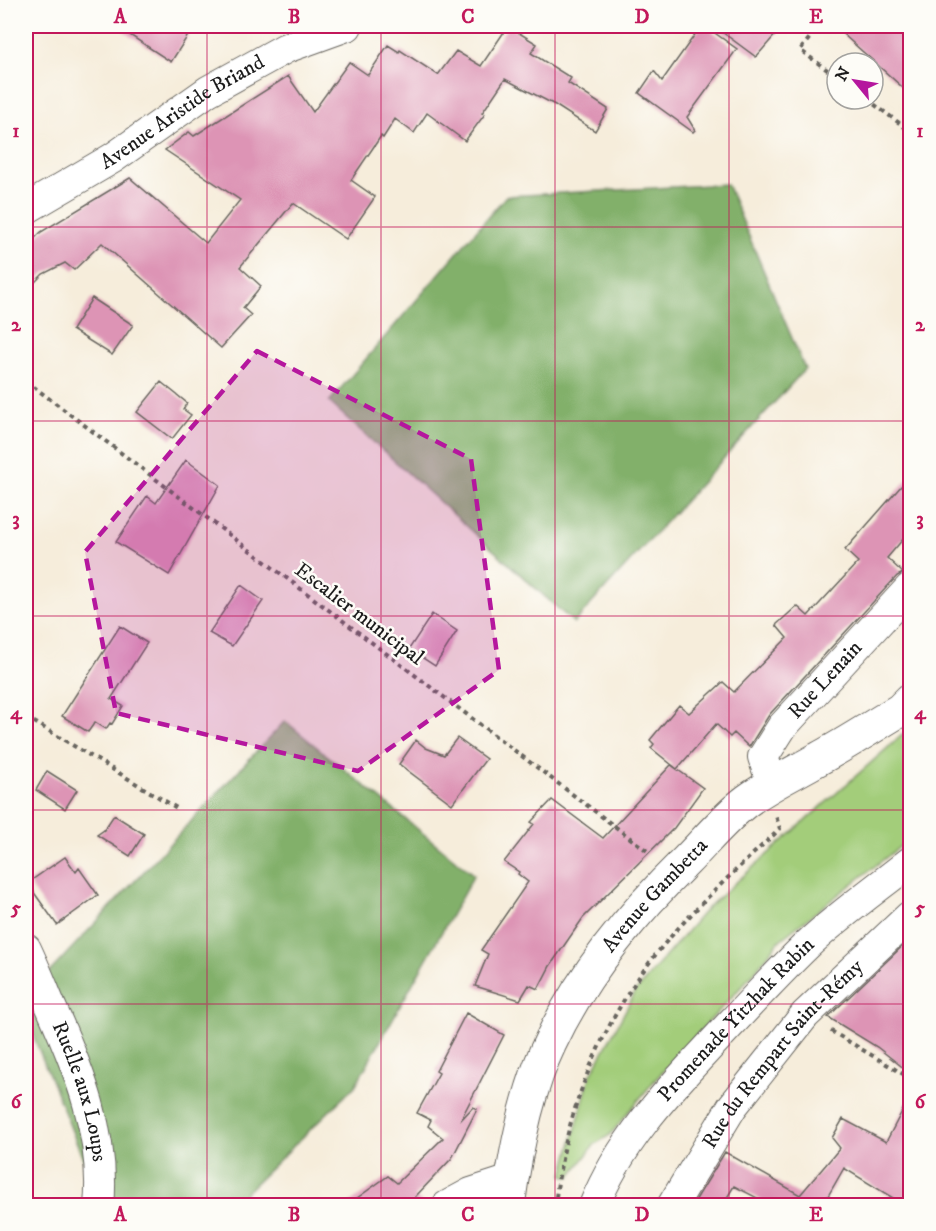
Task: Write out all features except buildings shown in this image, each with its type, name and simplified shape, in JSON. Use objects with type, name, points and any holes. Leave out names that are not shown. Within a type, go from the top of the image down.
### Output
[{"type":"main road","name":"Avenue Gambetta","points":[[510,1193],[538,1072],[549,1043],[591,973],[625,927],[675,872],[745,802],[900,710],[910,700]]},
{"type":"street","name":"Avenue Aristide Briand","points":[[26,210],[113,158],[208,91],[286,48],[347,26]]},
{"type":"street","name":"Rue Lenain","points":[[772,784],[764,757],[782,727],[910,588]]},
{"type":"street","name":"Promenade Yitzhak Rabin","points":[[594,1206],[604,1180],[628,1143],[681,1077],[808,945],[910,862]]},
{"type":"street","name":"Rue du Rempart Saint-Rémy","points":[[672,1206],[732,1107],[805,1015],[910,915]]},
{"type":"street","name":"Ruelle aux Loups","points":[[26,949],[68,1045],[94,1121],[99,1156],[99,1206]]},
{"type":"street","points":[[447,1206],[471,1193],[510,1193]]},
{"type":"path","points":[[810,26],[816,30],[800,50],[825,68]]},
{"type":"path","points":[[883,111],[910,131]]},
{"type":"path","name":"Escalier municipal","points":[[26,381],[675,872]]},
{"type":"path","points":[[26,717],[180,810]]},
{"type":"path","points":[[555,1206],[558,1182],[574,1114],[602,1040],[619,1009],[636,981],[661,948],[719,886],[780,829],[774,808],[759,812],[745,802]]},
{"type":"path","points":[[805,1015],[910,1078]]},
{"type":"highlighted area","points":[[257,351],[471,459],[499,670],[358,771],[116,713],[85,552]]},
{"type":"green space","points":[[727,184],[805,369],[574,623],[329,402],[506,196]]},
{"type":"green space","points":[[285,721],[474,875],[355,1086],[233,1205],[102,1205],[26,1018],[26,997]]},
{"type":"green space","points":[[910,728],[910,839],[780,940],[753,974],[655,1080],[610,1135],[595,1144],[570,1177],[563,1175],[590,1076],[636,991],[707,908]]}]
